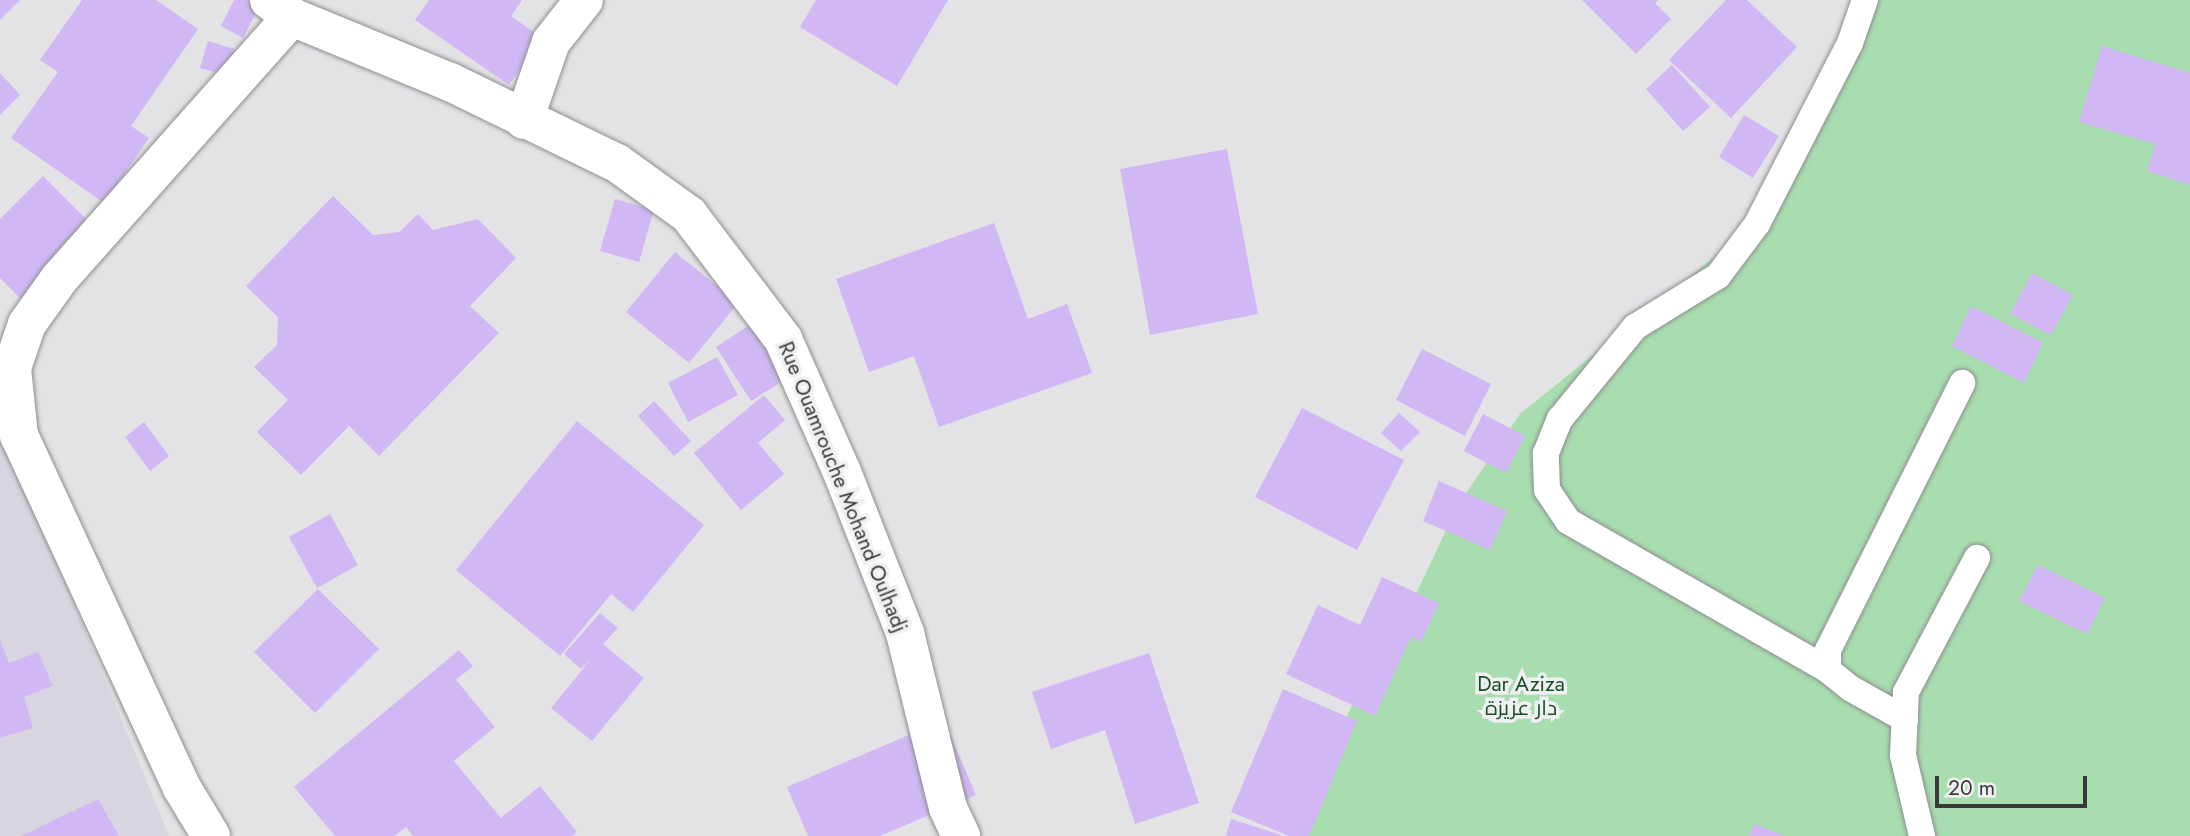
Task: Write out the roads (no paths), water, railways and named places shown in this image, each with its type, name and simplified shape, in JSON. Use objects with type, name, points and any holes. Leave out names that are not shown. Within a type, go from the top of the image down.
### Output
[{"type":"street","points":[[524,120],[551,42],[584,0]]},
{"type":"street","points":[[211,836],[183,788],[19,436],[12,368],[27,324],[59,279],[281,8]]},
{"type":"street","name":"Rue Ouamrouche Mohand Oulhadj","points":[[281,8],[450,82],[617,163],[689,215],[783,339],[842,472],[905,633],[948,808],[961,836]]},
{"type":"lane","points":[[1865,0],[1850,43],[1757,224],[1718,276],[1635,327],[1560,419],[1546,453],[1547,490],[1568,520],[1828,670],[1850,688],[1905,719]]},
{"type":"lane","points":[[1828,670],[1828,650],[1962,383]]},
{"type":"lane","points":[[1922,836],[1902,755],[1906,692],[1977,558]]},
{"type":"park label","name":"Dar Aziza دار عزيزة","points":[[1521,696]]}]
